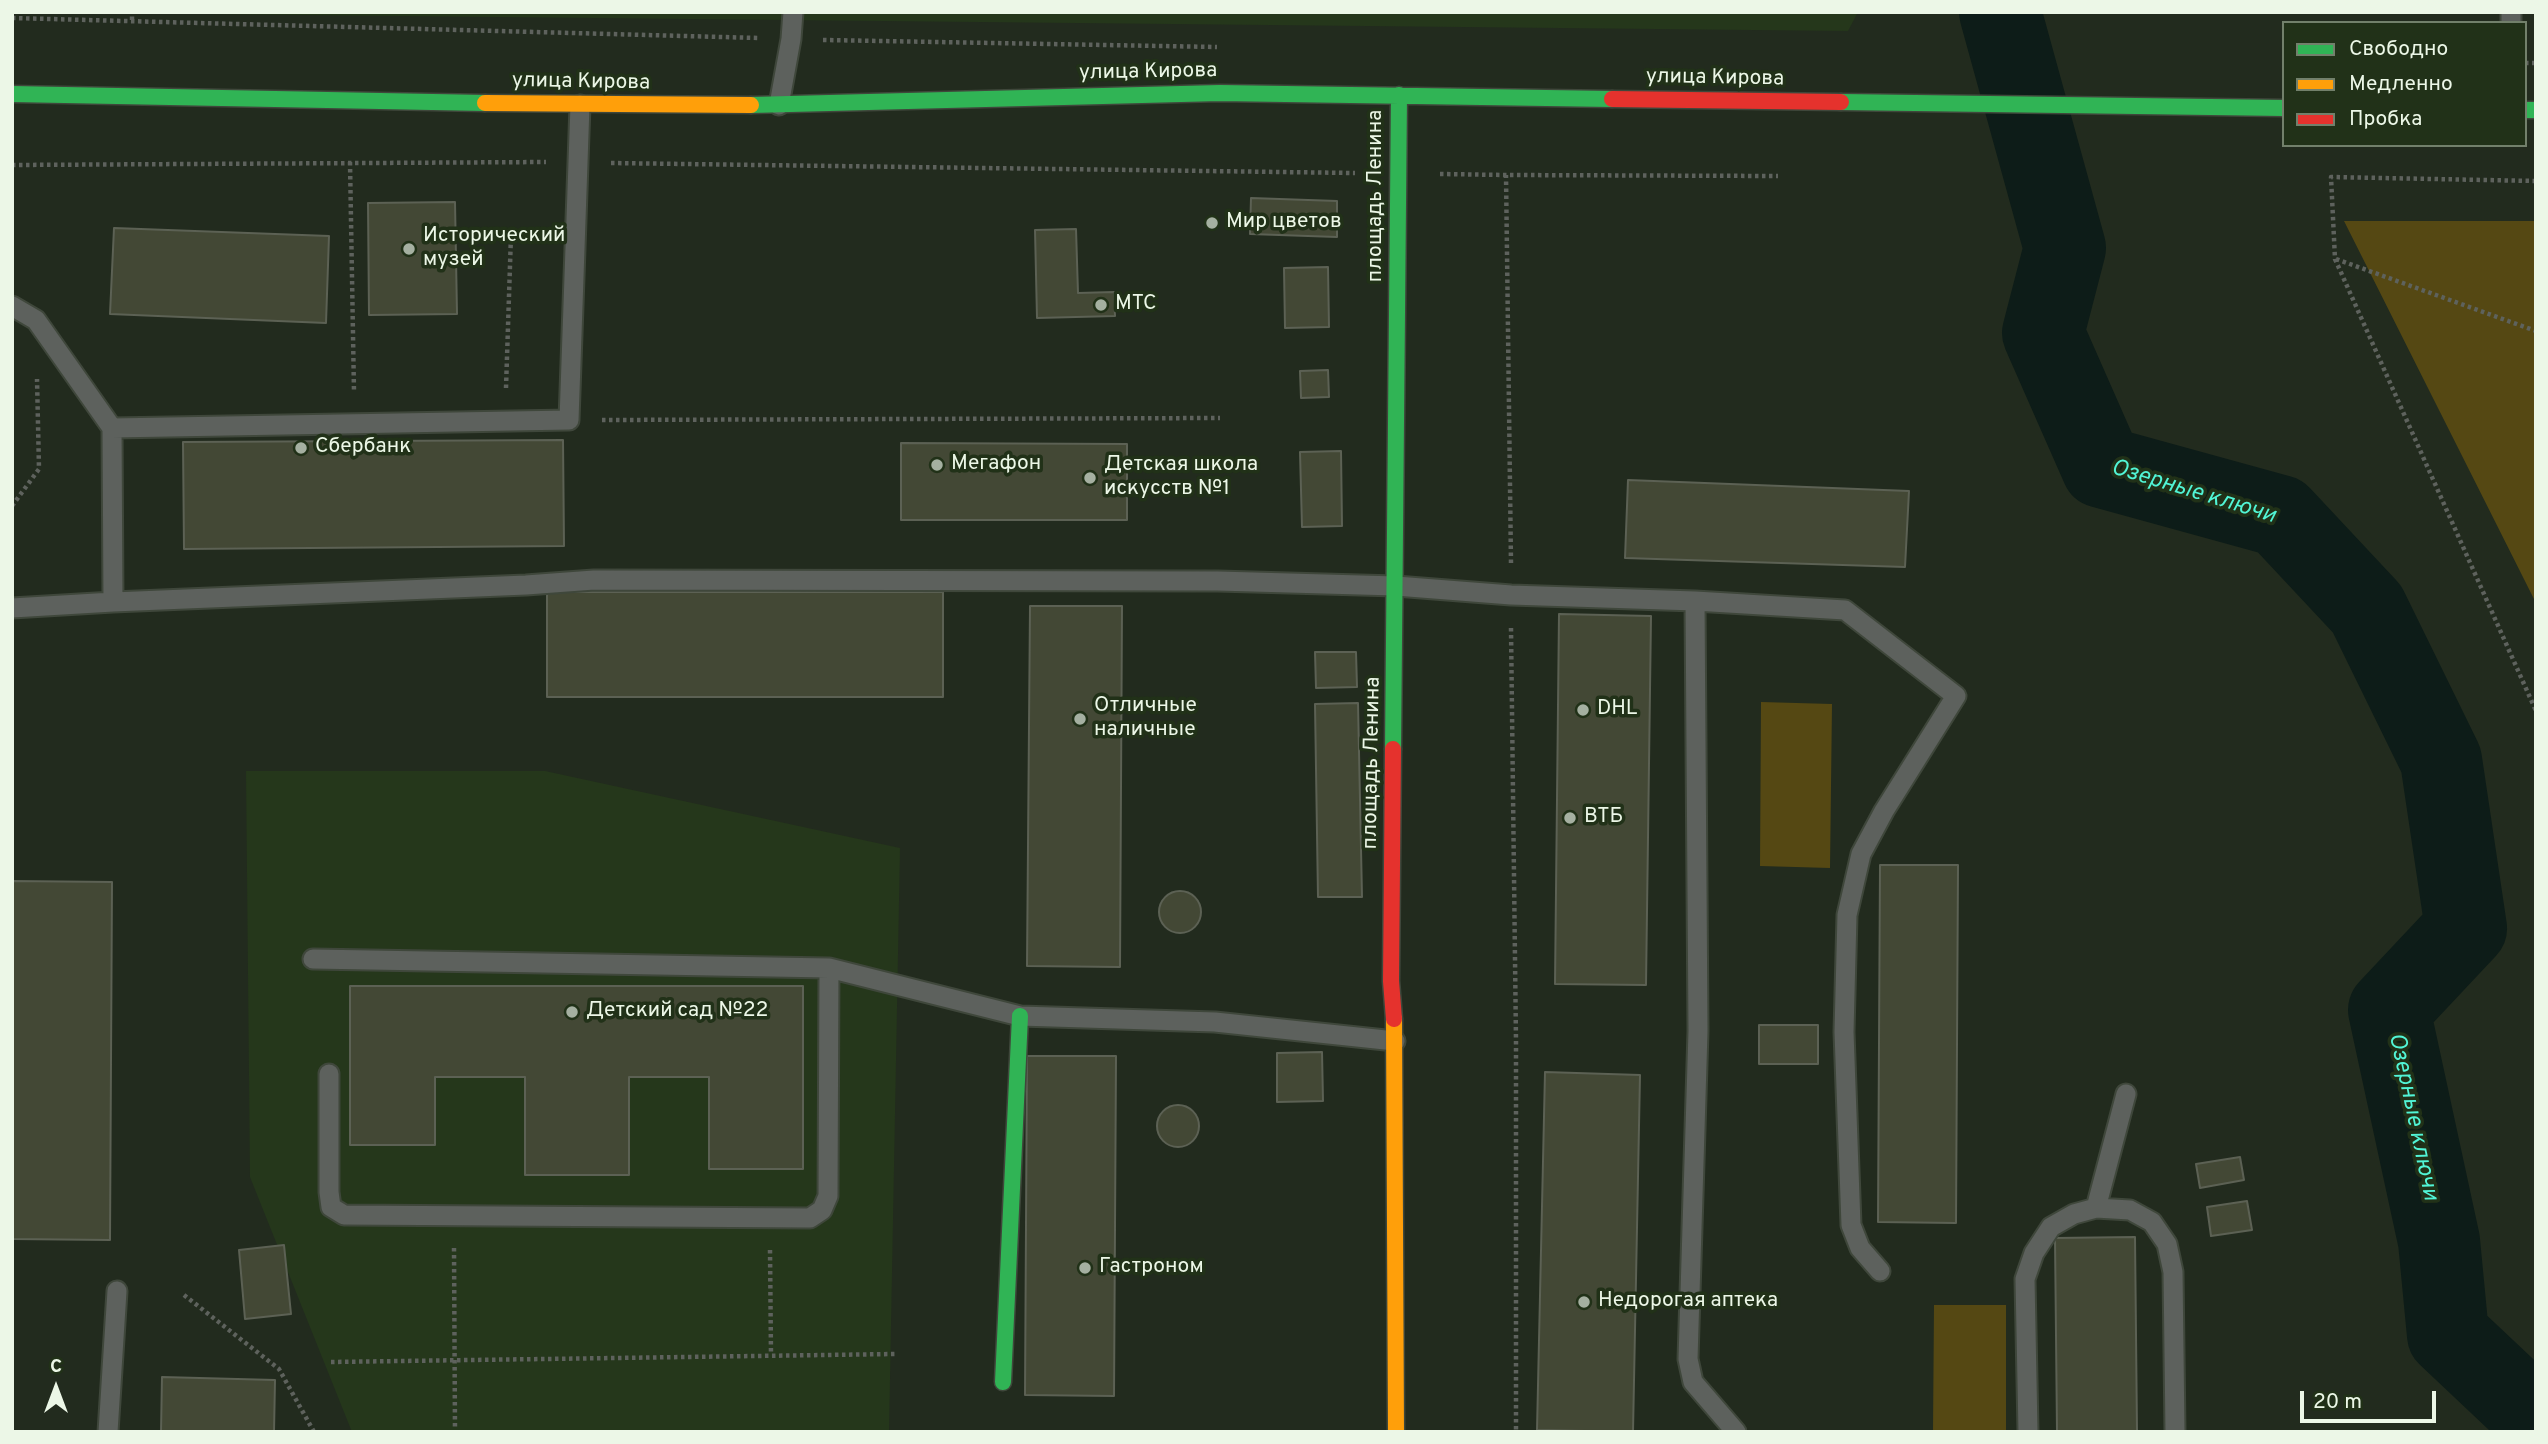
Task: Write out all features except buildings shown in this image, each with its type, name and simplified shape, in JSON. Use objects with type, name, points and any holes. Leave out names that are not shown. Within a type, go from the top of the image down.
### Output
[{"type":"main road","name":"улица Кирова","points":[[12,94],[580,105],[779,105],[1194,93],[2282,108]]},
{"type":"main road","name":"площадь Ленина","points":[[1396,1432],[1395,1041],[1391,981],[1399,95]]},
{"type":"main road","points":[[1003,1382],[1020,1016]]},
{"type":"lane","points":[[779,105],[793,12]]},
{"type":"lane","points":[[112,428],[569,420],[580,105]]},
{"type":"lane","points":[[12,306],[36,320],[112,428],[113,602]]},
{"type":"lane","points":[[12,608],[594,580],[1204,581],[1396,586],[1511,595],[1695,601],[1845,610],[1956,696],[1884,811],[1861,854],[1847,915],[1844,1032],[1851,1225],[1860,1248],[1880,1271]]},
{"type":"lane","points":[[1695,601],[1698,1031],[1688,1359],[1693,1382],[1736,1432]]},
{"type":"lane","points":[[313,959],[829,968],[1020,1016],[1215,1022],[1395,1041]]},
{"type":"lane","points":[[329,1074],[329,1192],[331,1207],[344,1215],[810,1218],[822,1210],[828,1196],[829,968]]},
{"type":"lane","points":[[2096,1208],[2126,1094]]},
{"type":"lane","points":[[2028,1432],[2025,1279],[2034,1253],[2051,1227],[2074,1214],[2096,1208],[2130,1210],[2151,1223],[2167,1244],[2173,1272],[2175,1432]]},
{"type":"lane","points":[[108,1432],[117,1291]]},
{"type":"path","points":[[132,12],[132,20]]},
{"type":"path","points":[[12,18],[791,39],[1218,47]]},
{"type":"path","points":[[350,162],[354,395]]},
{"type":"path","points":[[12,164],[578,163],[1399,174],[1778,176]]},
{"type":"path","points":[[1506,175],[1516,1041],[1516,1432]]},
{"type":"path","points":[[2536,181],[2331,177],[2335,259],[2536,711]]},
{"type":"path","points":[[506,395],[511,235],[575,235]]},
{"type":"path","points":[[2335,259],[2536,331]]},
{"type":"path","points":[[12,506],[39,469],[37,374]]},
{"type":"path","points":[[569,420],[1220,418]]},
{"type":"path","points":[[454,1216],[455,1432]]},
{"type":"path","points":[[770,1218],[771,1355]]},
{"type":"path","points":[[184,1294],[279,1369],[314,1432]]},
{"type":"path","points":[[331,1362],[896,1354]]},
{"type":"shaded area","points":[[12,12],[1858,12],[1848,31]]},
{"type":"shaded area","points":[[2344,221],[2536,221],[2536,603]]},
{"type":"shaded area","points":[[1761,702],[1832,704],[1830,868],[1760,866]]},
{"type":"shaded area","name":"Детский сад №22","points":[[246,771],[545,771],[900,848],[889,1432],[352,1432],[250,1177]]},
{"type":"shaded area","points":[[1934,1305],[2006,1305],[2006,1432],[1933,1432]]},
{"type":"waterway","name":"Озерные ключи","points":[[2000,12],[2065,248],[2043,333],[2102,467],[2280,516],[2367,609],[2441,760],[2466,928],[2389,1010],[2439,1241],[2448,1335],[2536,1418]]},
{"type":"traffic: fast","points":[[751,105],[1220,93],[1612,99]]},
{"type":"traffic: fast","points":[[12,94],[485,103]]},
{"type":"traffic: fast","points":[[1393,749],[1399,95]]},
{"type":"traffic: fast","points":[[1841,102],[2282,108]]},
{"type":"traffic: fast","points":[[2527,110],[2536,110]]},
{"type":"traffic: fast","points":[[1003,1382],[1020,1016]]},
{"type":"traffic: slow","points":[[485,103],[751,105]]},
{"type":"traffic: slow","points":[[1394,1019],[1396,1432]]},
{"type":"traffic: jam","points":[[1612,99],[1841,102]]},
{"type":"traffic: jam","points":[[1393,749],[1391,981],[1394,1019]]},
{"type":"place","name":"Мир цветов","points":[[1212,223]]},
{"type":"place","name":"Исторический музей","points":[[409,249]]},
{"type":"place","name":"МТС","points":[[1101,305]]},
{"type":"place","name":"Сбербанк","points":[[301,448]]},
{"type":"place","name":"Мегафон","points":[[937,465]]},
{"type":"place","name":"Детская школа искусств №1","points":[[1090,478]]},
{"type":"place","name":"DHL","points":[[1583,710]]},
{"type":"place","name":"Отличные наличные","points":[[1080,719]]},
{"type":"place","name":"ВТБ","points":[[1570,818]]},
{"type":"place","name":"Детский сад №22","points":[[572,1012]]},
{"type":"place","name":"Гастроном","points":[[1085,1268]]},
{"type":"place","name":"Недорогая аптека","points":[[1584,1302]]}]
